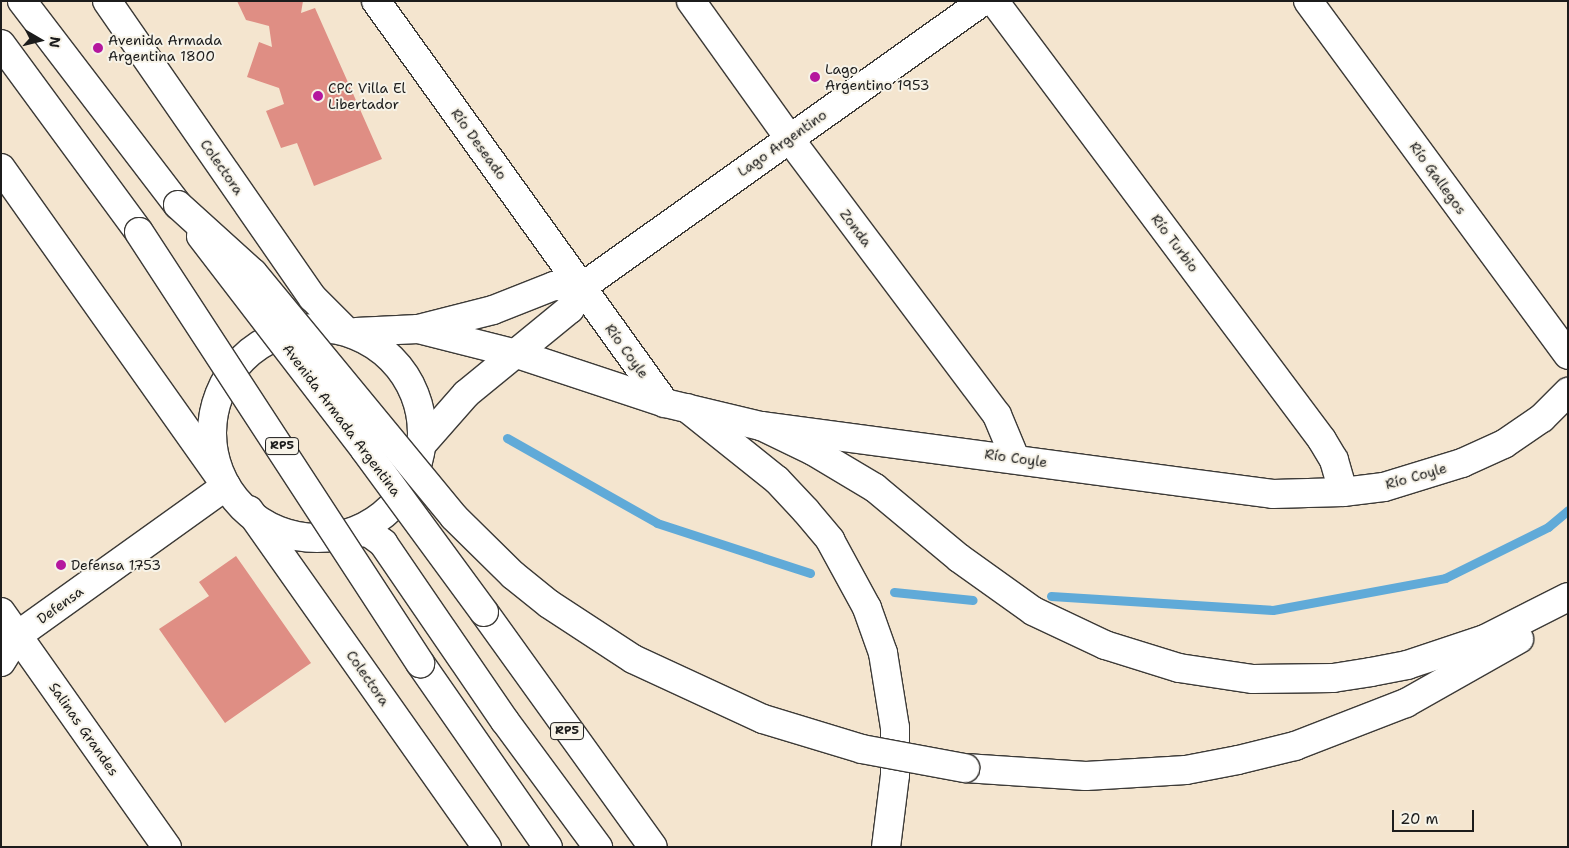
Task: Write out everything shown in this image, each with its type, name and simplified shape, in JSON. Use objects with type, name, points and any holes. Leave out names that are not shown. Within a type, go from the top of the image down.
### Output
[{"type":"main road","name":"Avenida Armada Argentina","points":[[22,1],[366,450],[653,847]]},
{"type":"main road","name":"Colectora","points":[[107,1],[313,298],[349,330]]},
{"type":"main road","name":"Río Deseado","points":[[376,1],[582,287]]},
{"type":"main road","name":"Zonda","points":[[691,1],[789,138],[997,416],[1015,458]]},
{"type":"main road","name":"Lago Argentino","points":[[423,443],[466,394],[570,310],[582,287],[983,1]]},
{"type":"main road","name":"Río Turbio","points":[[994,1],[1322,440],[1334,460],[1343,492]]},
{"type":"main road","name":"Río Gallegos","points":[[1308,1],[1568,356]]},
{"type":"main road","name":"RP5","points":[[1,44],[140,232],[420,663],[548,847]]},
{"type":"main road","points":[[1,168],[226,486]]},
{"type":"main road","points":[[178,205],[253,273],[454,517],[513,575],[549,604],[633,659],[763,719],[862,749],[965,768],[1044,776],[1135,774],[1186,770],[1295,746],[1406,703],[1466,672],[1523,637],[1568,601]]},
{"type":"main road","name":"Lago Argentino","points":[[349,330],[377,346],[404,377],[417,407],[423,443],[418,461],[390,506],[356,533],[333,538],[288,535],[249,510],[226,486],[215,460],[210,437],[212,414],[221,389],[240,362],[289,331],[349,330],[418,329],[493,310],[554,286],[582,287]]},
{"type":"main road","name":"Río Coyle","points":[[582,287],[676,406],[761,426],[1015,458],[1273,494],[1343,492],[1384,487],[1462,463],[1504,444],[1542,418],[1568,392]]},
{"type":"main road","points":[[418,329],[517,354],[676,406],[777,480],[806,511],[835,548],[867,608],[883,653],[895,728],[895,774],[886,847]]},
{"type":"main road","points":[[761,426],[813,451],[875,488],[959,558],[1033,611],[1105,646],[1179,668],[1253,678],[1290,679],[1333,678],[1389,668],[1485,639],[1568,597]]},
{"type":"main road","name":"Defensa","points":[[1,662],[9,632],[226,486]]},
{"type":"main road","name":"Colectora","points":[[249,510],[487,847]]},
{"type":"main road","points":[[356,533],[368,532],[383,543],[505,721],[598,847]]},
{"type":"main road","name":"Salinas Grandes","points":[[1,612],[9,632],[167,847]]},
{"type":"building","name":"CPC Villa El Libertador","points":[[237,1],[303,1],[301,13],[315,8],[382,159],[314,186],[297,143],[281,148],[266,111],[284,104],[279,88],[247,77],[259,42],[272,47],[269,26],[246,20]]},
{"type":"building","points":[[236,556],[311,663],[225,723],[159,629],[209,596],[199,582]]},
{"type":"waterway","points":[[507,438],[657,523],[810,573]]},
{"type":"waterway","points":[[1051,596],[1273,610],[1445,578],[1548,527],[1568,510]]},
{"type":"waterway","points":[[894,592],[973,600]]},
{"type":"place","name":"Avenida Armada Argentina 1800","points":[[98,48]]},
{"type":"place","name":"Lago Argentino 1953","points":[[815,77]]},
{"type":"place","name":"CPC Villa El Libertador","points":[[318,96]]},
{"type":"place","name":"Defensa 1753","points":[[61,565]]}]
